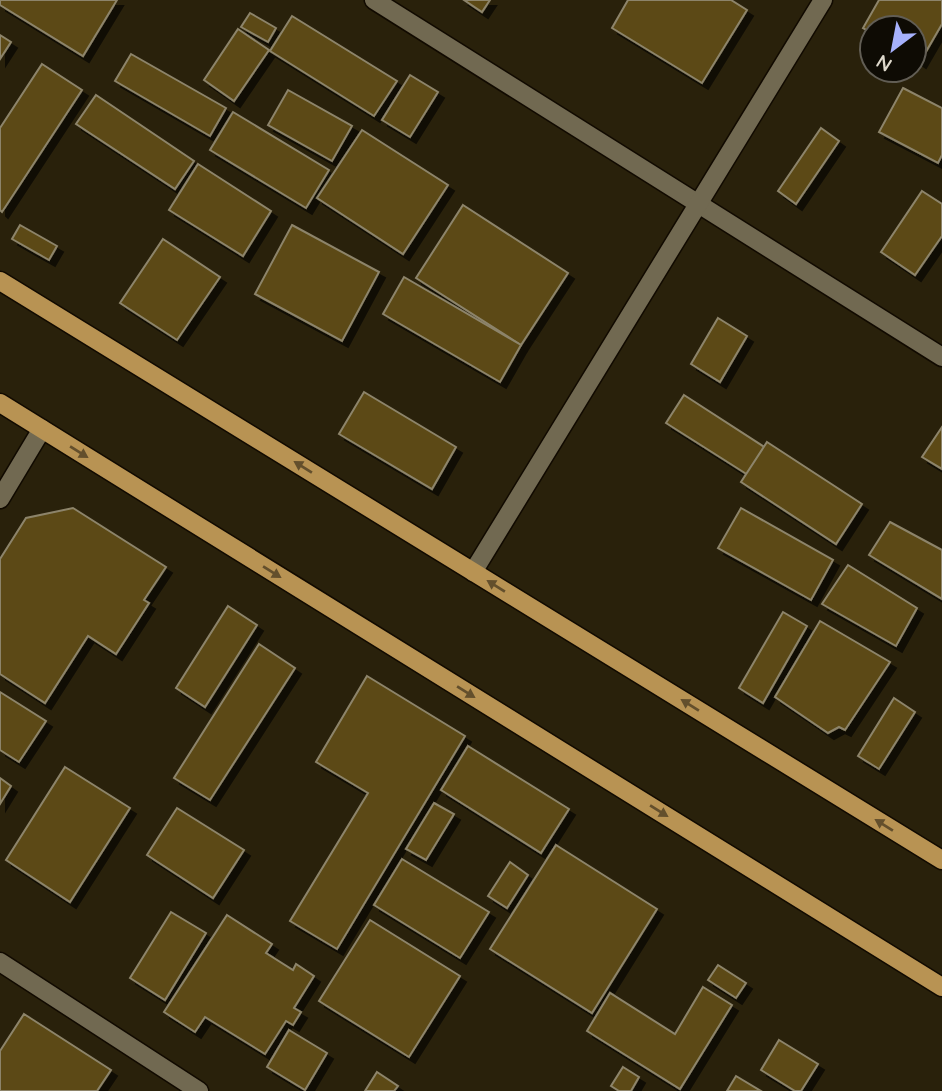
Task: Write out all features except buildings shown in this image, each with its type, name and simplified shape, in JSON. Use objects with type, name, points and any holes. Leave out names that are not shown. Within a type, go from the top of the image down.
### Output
[{"type":"main road","points":[[0,281],[942,860]]},
{"type":"main road","points":[[0,403],[942,987]]},
{"type":"street","points":[[374,0],[942,357]]},
{"type":"street","points":[[473,572],[823,0]]},
{"type":"street","points":[[0,499],[42,429]]},
{"type":"street","points":[[0,962],[199,1091]]}]
